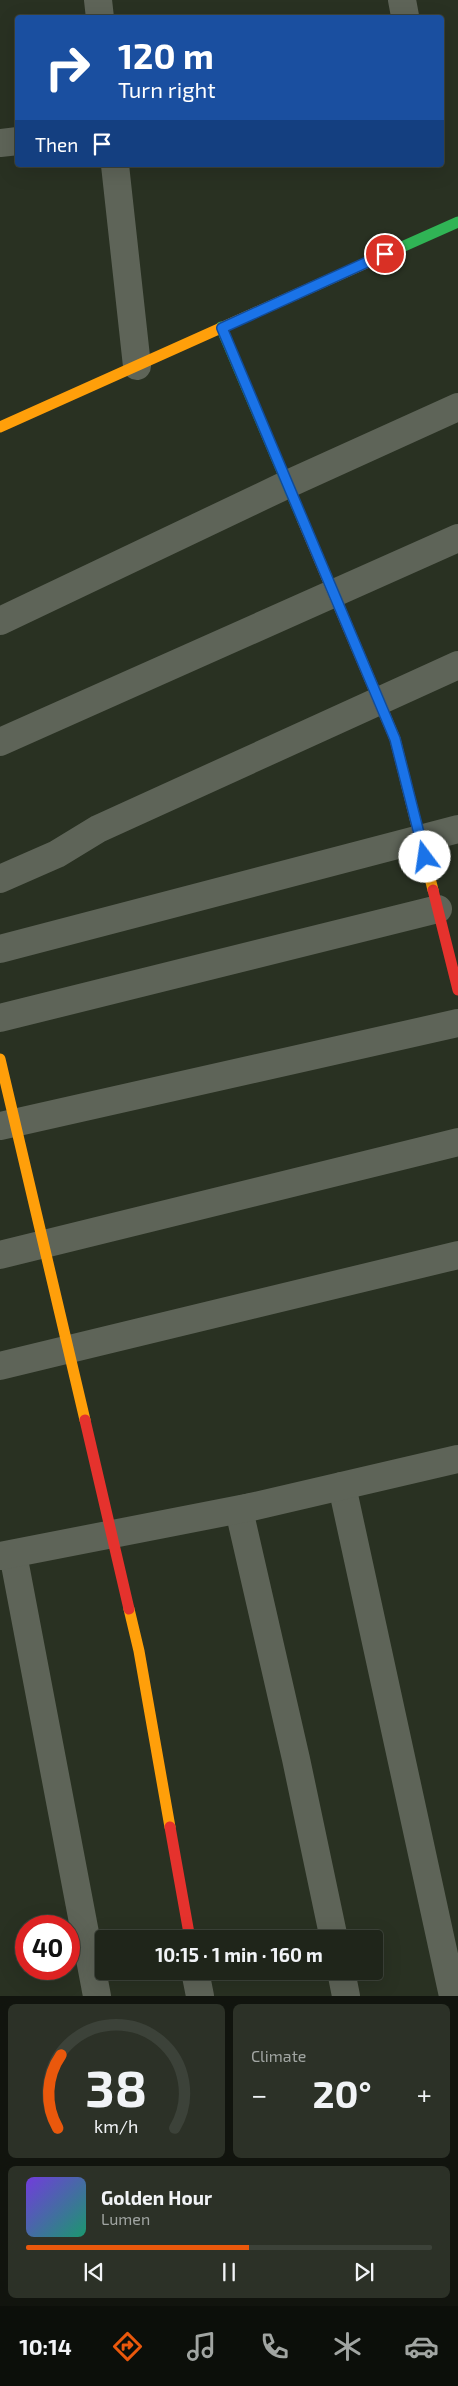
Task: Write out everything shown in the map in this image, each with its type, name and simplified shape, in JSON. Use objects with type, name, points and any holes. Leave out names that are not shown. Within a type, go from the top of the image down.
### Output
[{"type":"street","points":[[98,0],[100,15]]},
{"type":"street","points":[[0,143],[15,141]]},
{"type":"street","points":[[116,167],[136,366]]},
{"type":"street","points":[[0,427],[458,222]]},
{"type":"street","points":[[222,328],[395,739],[458,990]]},
{"type":"street","points":[[0,621],[288,484],[458,407]]},
{"type":"street","points":[[0,742],[333,592],[458,538]]},
{"type":"street","points":[[0,879],[57,854],[98,829],[458,664]]},
{"type":"street","points":[[0,949],[458,829]]},
{"type":"street","points":[[0,1018],[438,910]]},
{"type":"street","points":[[7,1124],[458,1023]]},
{"type":"street","points":[[0,1059],[7,1124],[43,1245],[69,1348],[139,1651],[188,1930]]},
{"type":"street","points":[[0,1255],[458,1142]]},
{"type":"street","points":[[0,1366],[458,1255]]},
{"type":"street","points":[[332,1930],[294,1750],[239,1510],[458,1459]]},
{"type":"street","points":[[342,1486],[453,1996]]},
{"type":"street","points":[[97,1996],[7,1555],[251,1507]]},
{"type":"street","points":[[197,1980],[200,1996]]},
{"type":"street","points":[[343,1980],[346,1996]]},
{"type":"traffic: fast","points":[[386,254],[458,222]]},
{"type":"traffic: fast","points":[[221,327],[303,521]]},
{"type":"traffic: slow","points":[[0,427],[386,254]]},
{"type":"traffic: slow","points":[[303,521],[395,739],[433,890]]},
{"type":"traffic: slow","points":[[0,1059],[85,1420]]},
{"type":"traffic: slow","points":[[129,1609],[139,1651],[170,1827]]},
{"type":"traffic: jam","points":[[433,890],[458,990]]},
{"type":"traffic: jam","points":[[85,1420],[129,1609]]},
{"type":"traffic: jam","points":[[170,1827],[188,1930]]},
{"type":"route","points":[[385,254],[222,328],[395,739],[425,857]]}]
